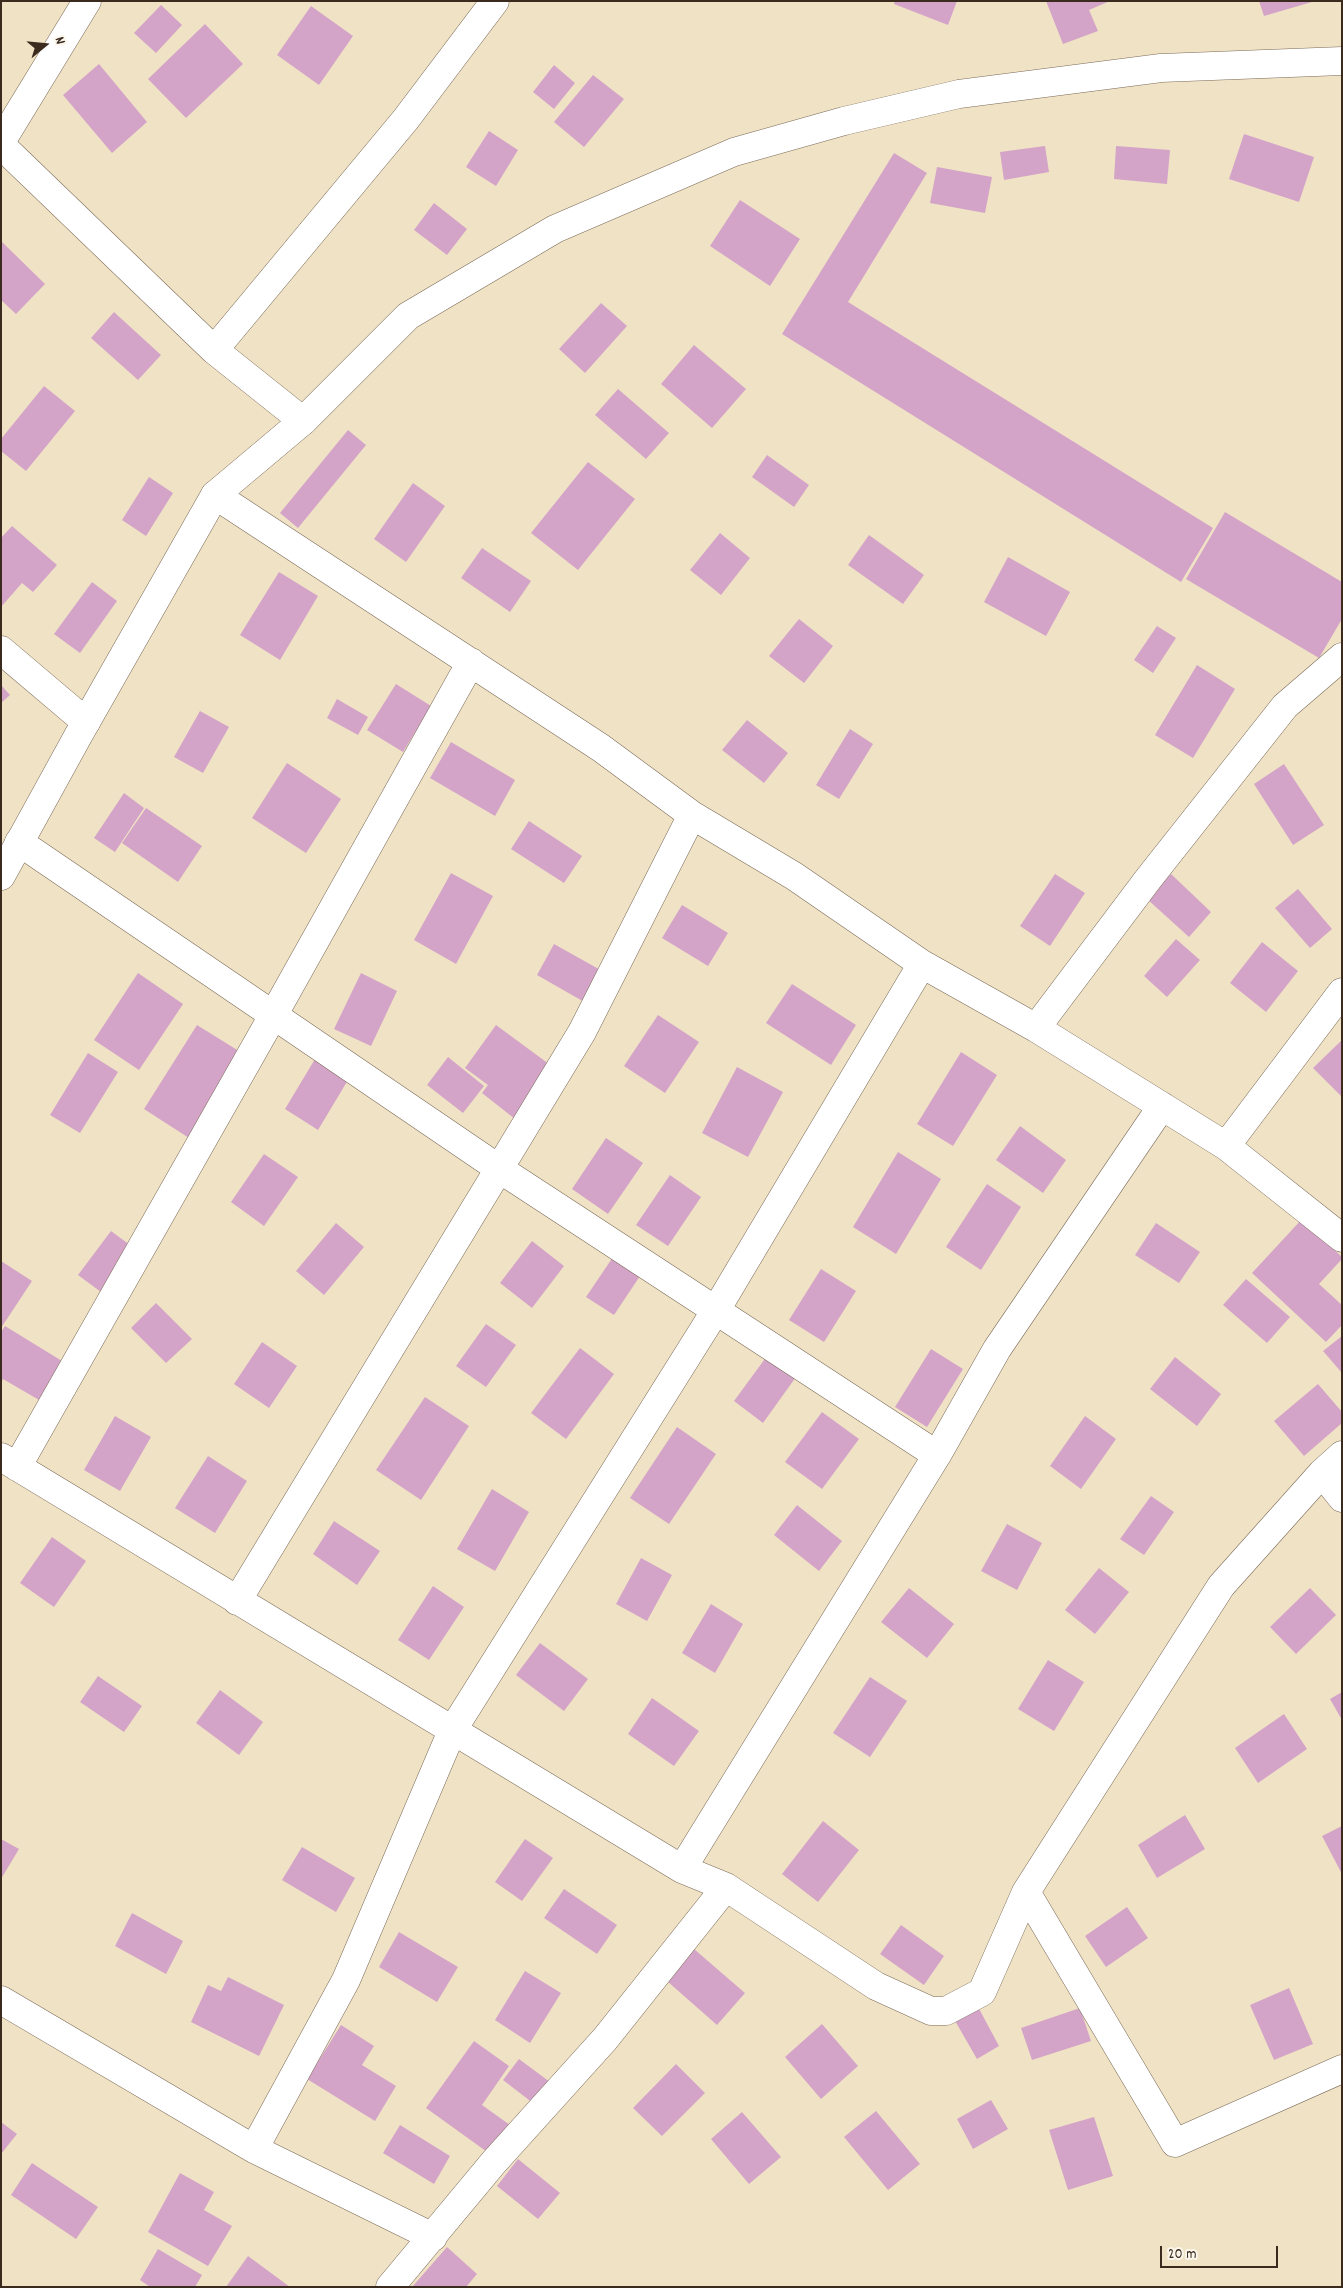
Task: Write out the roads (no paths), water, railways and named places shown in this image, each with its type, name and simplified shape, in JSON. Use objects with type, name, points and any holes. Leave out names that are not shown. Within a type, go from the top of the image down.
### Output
[{"type":"street","points":[[87,1],[1,143],[214,350],[303,421]]},
{"type":"street","points":[[214,350],[406,119],[494,1]]},
{"type":"street","points":[[1,876],[215,495],[303,421],[408,316],[555,229],[734,152],[844,121],[959,94],[1161,68],[1342,61]]},
{"type":"street","points":[[215,495],[601,748],[692,815],[794,876],[922,964],[1036,1028],[1226,1146],[1342,1238]]},
{"type":"street","points":[[1,650],[86,722]]},
{"type":"street","points":[[1036,1028],[1149,878],[1285,706],[1342,657]]},
{"type":"street","points":[[471,662],[274,1014],[9,1462],[237,1602],[682,1869],[726,1887],[876,1986],[931,2011],[946,2011],[982,1992],[1026,1892],[1220,1586],[1322,1473],[1342,1455]]},
{"type":"street","points":[[237,1602],[582,1032],[692,815]]},
{"type":"street","points":[[19,842],[498,1168],[937,1455]]},
{"type":"street","points":[[254,2149],[346,1980],[452,1731],[716,1310],[922,964]]},
{"type":"street","points":[[1226,1146],[1342,992]]},
{"type":"street","points":[[682,1869],[937,1455],[997,1348],[1162,1106]]},
{"type":"street","points":[[1322,1473],[1342,1498]]},
{"type":"street","points":[[390,2287],[434,2237],[494,2162],[605,2039],[726,1887]]},
{"type":"street","points":[[1026,1892],[1176,2143],[1342,2068]]},
{"type":"street","points":[[1,2000],[254,2149],[434,2237]]}]
